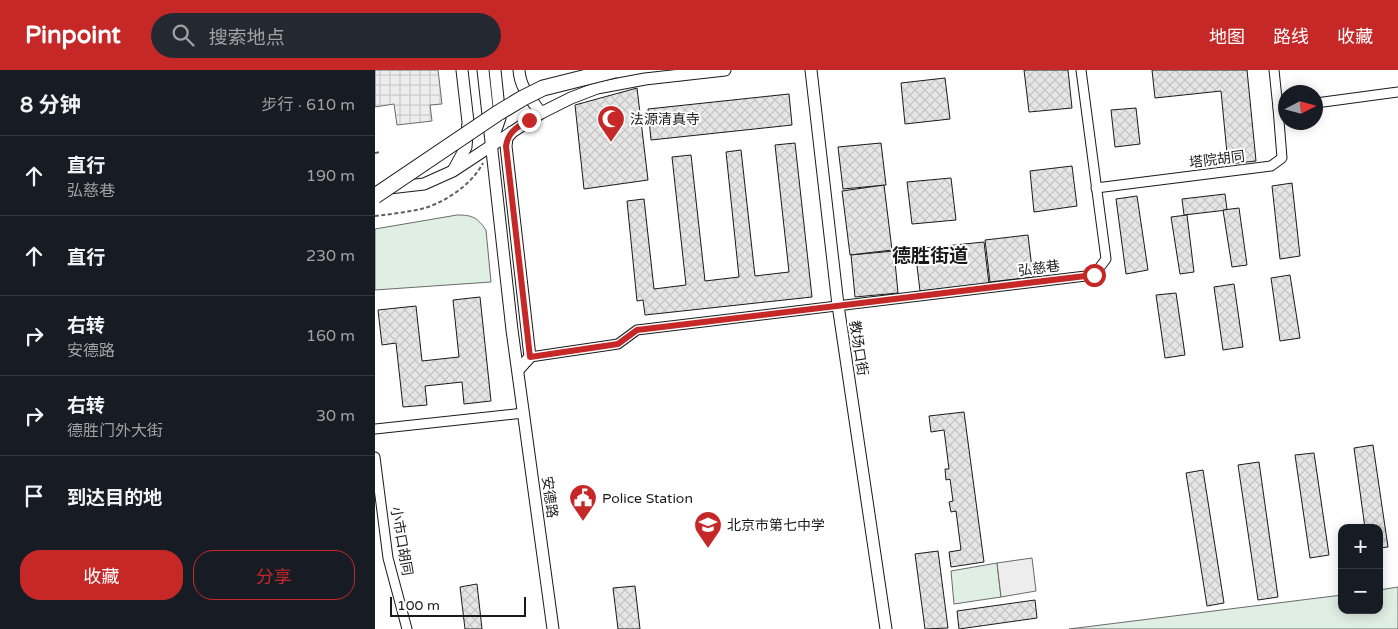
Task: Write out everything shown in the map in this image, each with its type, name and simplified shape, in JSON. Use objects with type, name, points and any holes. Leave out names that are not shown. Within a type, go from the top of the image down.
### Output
[{"type":"highway","points":[[375,196],[523,98],[543,88],[565,81],[615,70]]},
{"type":"street","points":[[453,171],[466,147],[468,122],[462,70]]},
{"type":"street","name":"安德路","points":[[483,70],[518,370],[553,629]]},
{"type":"street","points":[[491,145],[500,118],[495,70]]},
{"type":"street","points":[[519,70],[519,80],[524,90],[541,113]]},
{"type":"street","points":[[375,190],[424,184],[453,171],[541,113],[597,88],[645,79],[725,70]]},
{"type":"street","name":"教场口街","points":[[811,70],[838,305],[886,629]]},
{"type":"street","name":"弘慈巷","points":[[530,357],[618,344],[637,330],[1094,275],[1107,259],[1081,70]]},
{"type":"street","points":[[1273,70],[1278,94]]},
{"type":"street","points":[[1323,102],[1398,92]]},
{"type":"street","points":[[513,130],[507,138],[506,146],[530,357],[518,370]]},
{"type":"street","name":"塔院胡同","points":[[1096,188],[1271,166],[1282,158],[1281,130]]},
{"type":"street","points":[[375,429],[524,413]]},
{"type":"street","name":"小市口胡同","points":[[375,457],[388,558],[407,629]]},
{"type":"path","points":[[375,216],[425,208],[442,200],[466,184],[477,172],[491,145]]},
{"type":"path","points":[[375,153],[379,152]]},
{"type":"green space","points":[[457,215],[474,218],[486,230],[491,282],[375,290],[375,229]]},
{"type":"green space","points":[[997,563],[1001,597],[954,604],[951,571]]},
{"type":"green space","points":[[1398,587],[1398,629],[1069,629],[1338,595],[1338,614],[1383,614],[1383,589]]},
{"type":"shaded area","points":[[375,70],[438,70],[442,104],[430,105],[432,121],[397,125],[394,104],[375,107]]},
{"type":"shaded area","points":[[1032,558],[1036,591],[1001,597],[997,563]]},
{"type":"building","points":[[1024,70],[1068,70],[1072,108],[1029,112]]},
{"type":"building","points":[[1152,70],[1247,70],[1256,161],[1228,164],[1221,91],[1155,98]]},
{"type":"building","points":[[945,78],[950,119],[905,124],[901,83]]},
{"type":"building","name":"法源清真寺","points":[[637,88],[648,180],[584,189],[575,105]]},
{"type":"building","points":[[789,94],[792,125],[651,140],[648,109]]},
{"type":"building","points":[[1136,108],[1140,144],[1115,147],[1111,110]]},
{"type":"building","points":[[795,143],[812,297],[645,315],[643,300],[637,301],[627,201],[644,199],[654,289],[686,285],[672,157],[691,155],[705,281],[739,277],[726,152],[741,150],[755,276],[789,272],[775,145]]},
{"type":"building","points":[[881,143],[886,185],[843,189],[838,147]]},
{"type":"building","points":[[1072,166],[1077,206],[1034,212],[1030,171]]},
{"type":"building","points":[[951,178],[956,220],[912,224],[907,182]]},
{"type":"building","points":[[1292,183],[1300,256],[1280,259],[1272,186]]},
{"type":"building","points":[[884,185],[892,250],[850,255],[842,191]]},
{"type":"building","points":[[1225,194],[1227,210],[1184,215],[1182,199]]},
{"type":"building","points":[[1137,196],[1148,270],[1126,274],[1116,199]]},
{"type":"building","points":[[1239,208],[1247,265],[1232,267],[1223,210]]},
{"type":"building","points":[[1187,215],[1194,272],[1180,274],[1171,217]]},
{"type":"building","points":[[1028,235],[1033,277],[990,282],[985,240]]},
{"type":"building","points":[[984,242],[989,284],[920,291],[915,249]]},
{"type":"building","points":[[894,251],[898,293],[855,297],[851,255]]},
{"type":"building","points":[[1290,275],[1300,338],[1280,341],[1271,278]]},
{"type":"building","points":[[1234,284],[1243,347],[1223,350],[1214,287]]},
{"type":"building","points":[[1176,293],[1185,355],[1165,358],[1156,295]]},
{"type":"building","points":[[480,297],[491,401],[464,404],[462,382],[425,386],[427,405],[403,407],[396,343],[382,345],[378,310],[416,306],[422,361],[459,357],[453,300]]},
{"type":"building","points":[[964,412],[984,562],[951,567],[949,552],[961,550],[956,511],[951,512],[949,502],[953,501],[950,479],[946,480],[945,469],[949,469],[944,430],[931,432],[929,416]]},
{"type":"building","points":[[1373,445],[1388,547],[1383,548],[1383,524],[1364,524],[1354,448]]},
{"type":"building","points":[[1314,453],[1329,555],[1310,558],[1295,455]]},
{"type":"building","points":[[1259,462],[1278,597],[1258,600],[1238,465]]},
{"type":"building","points":[[1203,470],[1224,603],[1207,606],[1186,473]]},
{"type":"building","points":[[938,551],[948,628],[925,629],[915,554]]},
{"type":"building","points":[[477,584],[482,629],[465,629],[460,587]]},
{"type":"building","points":[[635,586],[640,629],[618,629],[613,588]]},
{"type":"building","points":[[1035,600],[1037,618],[959,629],[957,611]]},
{"type":"place","name":"法源清真寺","points":[[611,143]]},
{"type":"place","name":"Police Station","points":[[583,522]]},
{"type":"place","name":"北京市第七中学","points":[[708,549]]},
{"type":"district","name":"德胜街道","points":[[930,255]]},
{"type":"route","points":[[529,120],[513,130],[507,138],[506,146],[530,357],[618,344],[637,330],[1094,275]]}]
